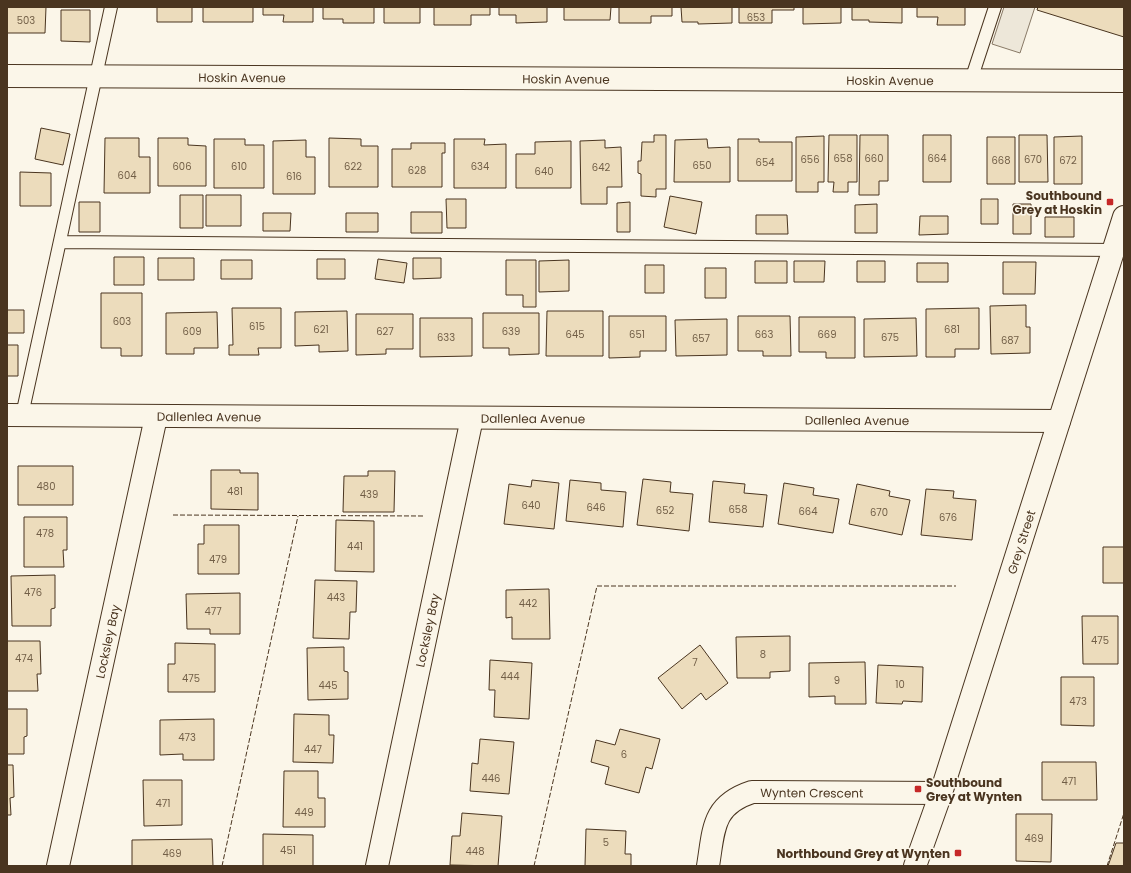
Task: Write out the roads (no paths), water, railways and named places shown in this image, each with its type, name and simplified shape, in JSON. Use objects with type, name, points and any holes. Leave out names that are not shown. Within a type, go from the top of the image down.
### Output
[{"type":"street","name":"Hoskin Avenue","points":[[7,76],[1124,81]]},
{"type":"street","name":"Grey Street","points":[[915,866],[941,793],[1059,421],[1119,250],[1124,217]]},
{"type":"street","name":"Dallenlea Avenue","points":[[14,415],[1059,421]]},
{"type":"street","name":"Locksley Bay","points":[[58,866],[156,417]]},
{"type":"street","name":"Locksley Bay","points":[[377,866],[472,418]]},
{"type":"street","name":"Wynten Crescent","points":[[708,866],[714,829],[725,806],[738,797],[752,792],[941,793]]},
{"type":"lane","points":[[14,415],[60,242],[98,76],[111,7]]},
{"type":"lane","points":[[971,80],[995,7]]},
{"type":"lane","points":[[60,242],[1119,250]]},
{"type":"place","name":"Southbound Grey at Hoskin","points":[[1110,202]]},
{"type":"place","name":"Southbound Grey at Wynten","points":[[918,789]]},
{"type":"place","name":"Northbound Grey at Wynten","points":[[958,853]]}]
